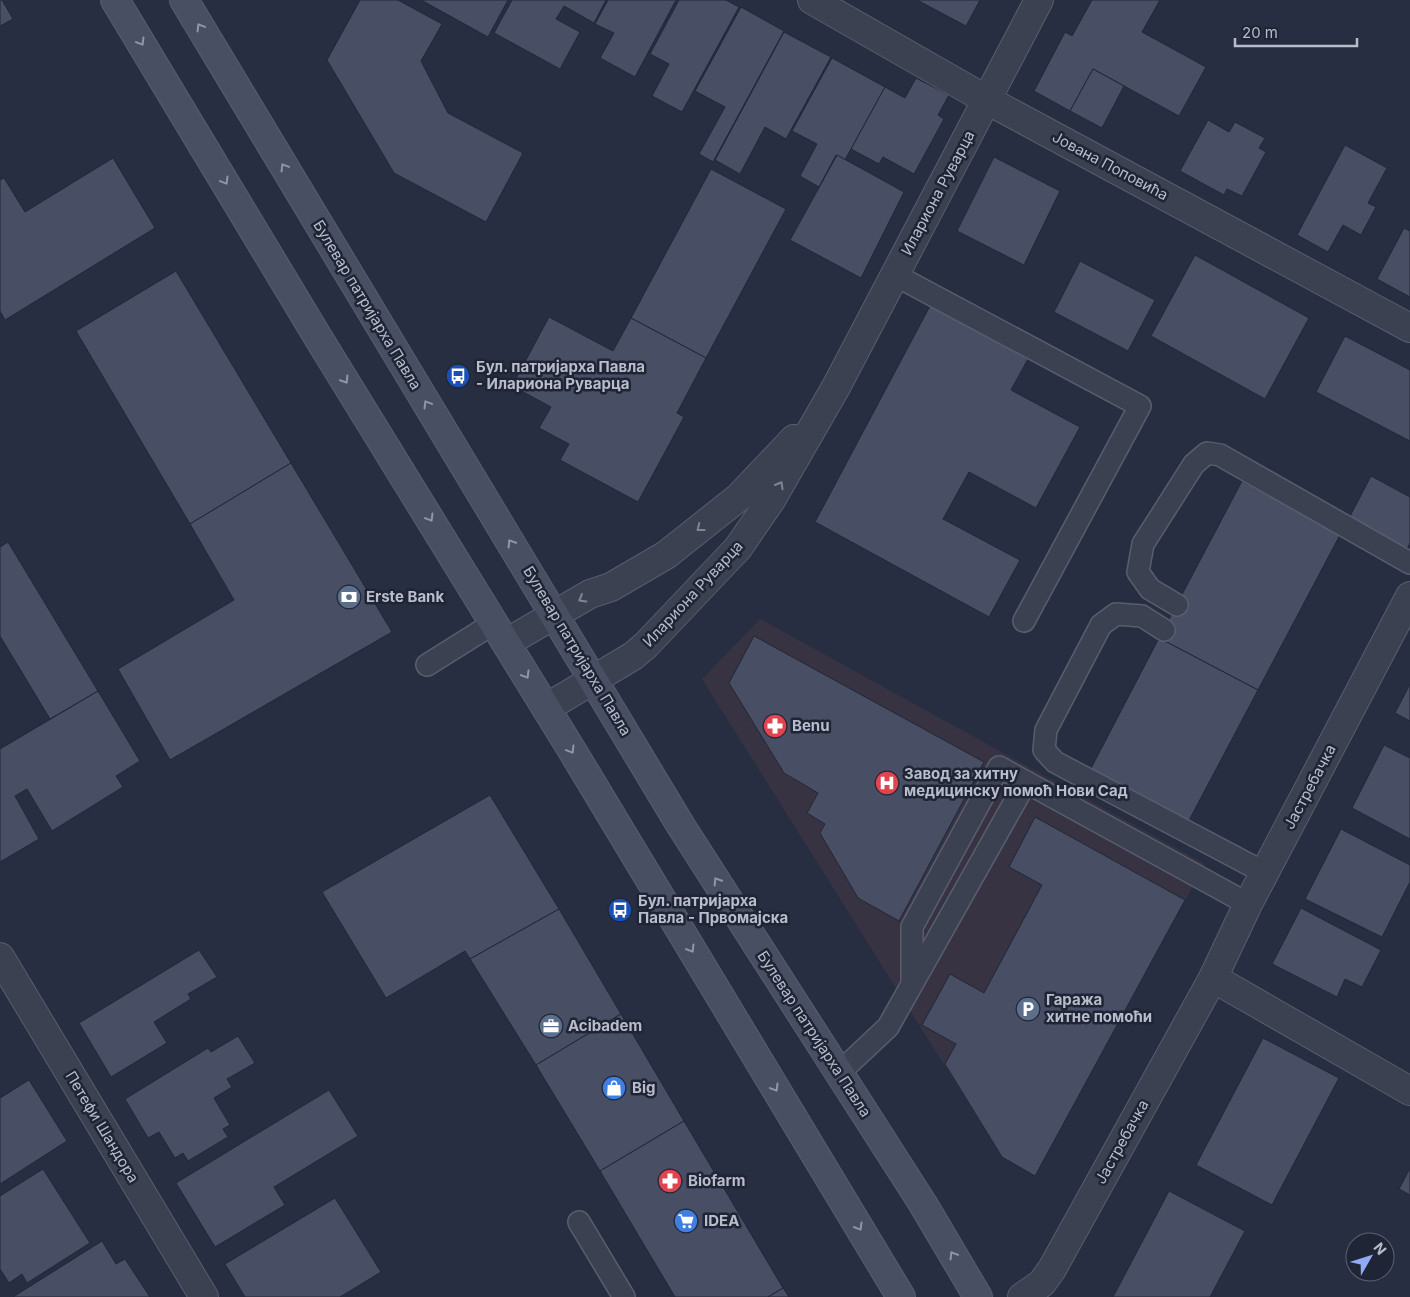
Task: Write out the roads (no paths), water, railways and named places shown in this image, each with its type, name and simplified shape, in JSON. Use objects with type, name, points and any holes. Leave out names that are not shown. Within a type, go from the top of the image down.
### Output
[{"type":"main road","points":[[115,0],[546,708],[901,1297]]},
{"type":"main road","name":"Булевар патријарха Павла","points":[[184,0],[682,826],[923,1204],[978,1297]]},
{"type":"street","name":"Јована Поповића","points":[[812,0],[987,100],[1410,328]]},
{"type":"street","name":"Илариона Руварца","points":[[546,708],[633,656],[646,646],[738,548],[771,500],[836,387],[1039,0]]},
{"type":"street","name":"Илариона Руварца","points":[[500,633],[555,615],[590,594],[611,587],[666,555],[738,498],[795,438],[836,387]]},
{"type":"street","name":"Јастребачка","points":[[1022,1297],[1042,1283],[1052,1269],[1213,978],[1248,904],[1410,596]]},
{"type":"street","name":"Петефи Шандора","points":[[1,961],[204,1297]]},
{"type":"street","points":[[1213,978],[1410,1091]]},
{"type":"lane","points":[[895,275],[1140,406],[1024,621]]},
{"type":"lane","points":[[1177,605],[1150,589],[1138,572],[1143,544],[1194,464],[1207,453],[1220,455],[1410,563]]},
{"type":"lane","points":[[1164,630],[1142,616],[1116,614],[1101,625],[1046,730],[1044,750],[1054,762],[1265,873]]},
{"type":"lane","points":[[426,665],[500,633]]},
{"type":"lane","points":[[912,985],[912,927],[999,766],[1248,904]]},
{"type":"lane","points":[[839,1073],[888,1027],[1026,782]]},
{"type":"lane","points":[[580,1222],[624,1297]]},
{"type":"place","name":"Бул. патријарха Павла - Илариона Руварца","points":[[458,376]]},
{"type":"place","name":"Erste Bank","points":[[349,597]]},
{"type":"place","name":"Benu","points":[[775,726]]},
{"type":"place","name":"Завод за хитну медицинску помоћ Нови Сад","points":[[887,783]]},
{"type":"place","name":"Бул. патријарха Павла - Првомајска","points":[[620,910]]},
{"type":"place","name":"Гаража хитне помоћи","points":[[1028,1009]]},
{"type":"place","name":"Acibadem","points":[[551,1026]]},
{"type":"place","name":"Big","points":[[614,1088]]},
{"type":"place","name":"Biofarm","points":[[670,1181]]},
{"type":"place","name":"IDEA","points":[[686,1221]]}]
